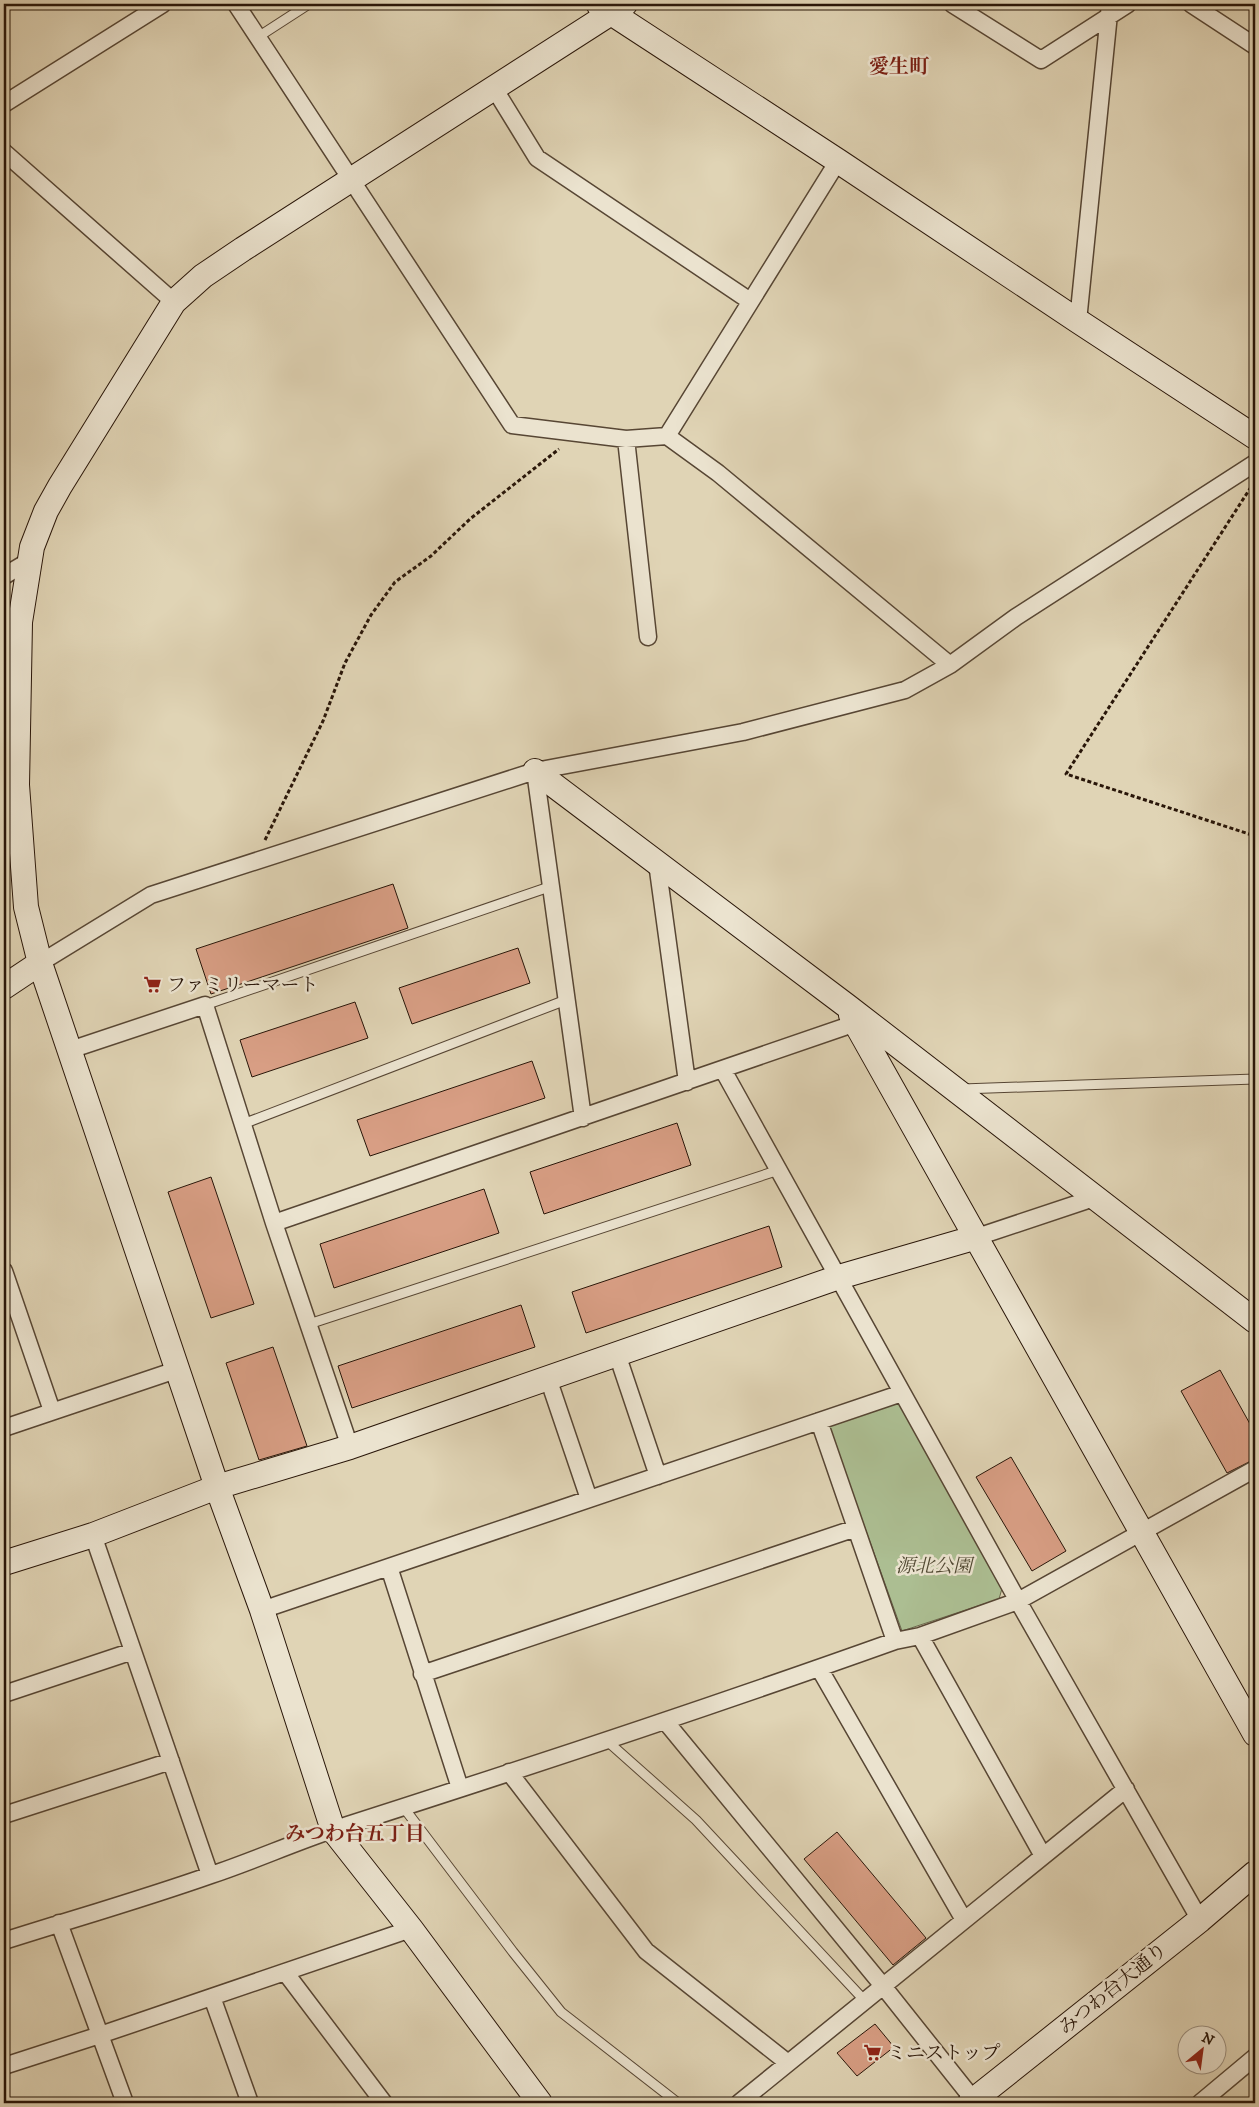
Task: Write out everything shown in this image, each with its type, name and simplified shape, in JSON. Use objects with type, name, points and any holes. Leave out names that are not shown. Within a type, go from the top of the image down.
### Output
[{"type":"street","points":[[4,104],[163,4]]},
{"type":"street","points":[[236,4],[512,425],[626,439],[667,436],[718,473],[950,665]]},
{"type":"street","points":[[952,4],[1041,60],[1110,10],[1128,4]]},
{"type":"street","points":[[1191,4],[1255,46]]},
{"type":"street","points":[[540,2103],[411,1929],[333,1830],[262,1610],[218,1487],[40,963],[26,908],[10,789],[20,622],[32,547],[46,511],[174,302],[203,276],[494,88],[611,7],[1078,322],[1255,438]]},
{"type":"street","points":[[1078,322],[1110,10]]},
{"type":"street","points":[[494,88],[537,158],[750,301]]},
{"type":"street","points":[[4,152],[174,302]]},
{"type":"street","points":[[667,436],[838,161]]},
{"type":"street","points":[[626,439],[648,637]]},
{"type":"street","points":[[4,987],[152,895],[535,771],[743,732],[905,690],[950,665],[1016,617],[1255,463]]},
{"type":"street","points":[[4,576],[29,561]]},
{"type":"street","points":[[535,771],[657,863],[852,1015],[955,1089],[1255,1321]]},
{"type":"street","points":[[535,771],[583,1118]]},
{"type":"street","points":[[657,863],[687,1082]]},
{"type":"street","points":[[70,1050],[205,1005],[274,1223],[350,1447]]},
{"type":"street","points":[[274,1223],[723,1070],[852,1015]]},
{"type":"street","points":[[852,1015],[1255,1734]]},
{"type":"street","points":[[723,1070],[1018,1600],[1200,1920]]},
{"type":"street","points":[[4,1564],[93,1535],[218,1487],[350,1447],[839,1277],[977,1237],[1094,1198]]},
{"type":"street","points":[[4,1271],[9,1307],[52,1412]]},
{"type":"street","points":[[617,1354],[658,1476]]},
{"type":"street","points":[[4,1428],[179,1370]]},
{"type":"street","points":[[548,1378],[589,1499]]},
{"type":"street","points":[[262,1610],[902,1393]]},
{"type":"street","points":[[819,1421],[896,1641]]},
{"type":"street","points":[[4,1941],[210,1876],[333,1830],[665,1721],[896,1641],[920,1636],[1018,1600],[1255,1468]]},
{"type":"street","points":[[422,1674],[856,1528]]},
{"type":"street","points":[[93,1535],[210,1876]]},
{"type":"street","points":[[389,1567],[460,1788]]},
{"type":"street","points":[[920,1636],[1043,1856]]},
{"type":"street","points":[[4,1694],[133,1651]]},
{"type":"street","points":[[819,1668],[964,1920]]},
{"type":"street","points":[[665,1721],[883,1986],[973,2102]]},
{"type":"street","points":[[4,1815],[171,1760]]},
{"type":"street","points":[[508,1772],[646,1951],[788,2063]]},
{"type":"street","points":[[739,2103],[1126,1789]]},
{"type":"street","name":"みつわ台大通り","points":[[973,2102],[1200,1920],[1255,1873]]},
{"type":"street","points":[[58,1923],[125,2103]]},
{"type":"street","points":[[4,2066],[411,1929]]},
{"type":"street","points":[[284,1972],[384,2103]]},
{"type":"street","points":[[212,1997],[250,2103]]},
{"type":"street","points":[[1200,2103],[1255,2057]]},
{"type":"lane","points":[[258,37],[309,4]]},
{"type":"lane","points":[[205,1005],[552,886]]},
{"type":"lane","points":[[243,1124],[566,1000]]},
{"type":"lane","points":[[955,1089],[1255,1079]]},
{"type":"lane","points":[[309,1324],[779,1170]]},
{"type":"lane","points":[[606,1740],[696,1820],[865,2001]]},
{"type":"lane","points":[[404,1808],[561,2012],[678,2103]]},
{"type":"path","points":[[254,862],[324,720],[345,663],[376,608],[395,582],[431,556],[470,520],[576,434]]},
{"type":"path","points":[[1255,481],[1066,774],[1255,836]]},
{"type":"green space","name":"源北公園","points":[[898,1403],[905,1407],[1003,1585],[999,1599],[902,1631],[828,1425]]},
{"type":"building","points":[[393,884],[408,928],[211,994],[196,949]]},
{"type":"building","points":[[518,948],[530,983],[412,1024],[399,988]]},
{"type":"building","points":[[355,1002],[368,1038],[252,1077],[240,1040]]},
{"type":"building","points":[[532,1061],[545,1098],[370,1156],[357,1120]]},
{"type":"building","points":[[677,1123],[691,1165],[544,1214],[530,1172]]},
{"type":"building","points":[[211,1177],[254,1304],[211,1318],[168,1192]]},
{"type":"building","points":[[484,1189],[499,1233],[334,1288],[320,1244]]},
{"type":"building","points":[[769,1226],[782,1267],[586,1333],[572,1292]]},
{"type":"building","points":[[521,1305],[535,1347],[352,1408],[338,1366]]},
{"type":"building","points":[[273,1347],[307,1446],[259,1460],[226,1363]]},
{"type":"building","points":[[1220,1370],[1255,1433],[1255,1459],[1227,1473],[1181,1391]]},
{"type":"building","points":[[1011,1457],[1066,1551],[1032,1571],[976,1477]]},
{"type":"building","points":[[837,1832],[926,1938],[893,1965],[804,1859]]},
{"type":"building","points":[[875,2024],[894,2047],[857,2076],[837,2053]]},
{"type":"place","name":"ファミリーマート","points":[[153,985]]},
{"type":"place","name":"ミニストップ","points":[[873,2053]]},
{"type":"district","name":"愛生町","points":[[899,67]]},
{"type":"district","name":"みつわ台五丁目","points":[[355,1834]]}]
